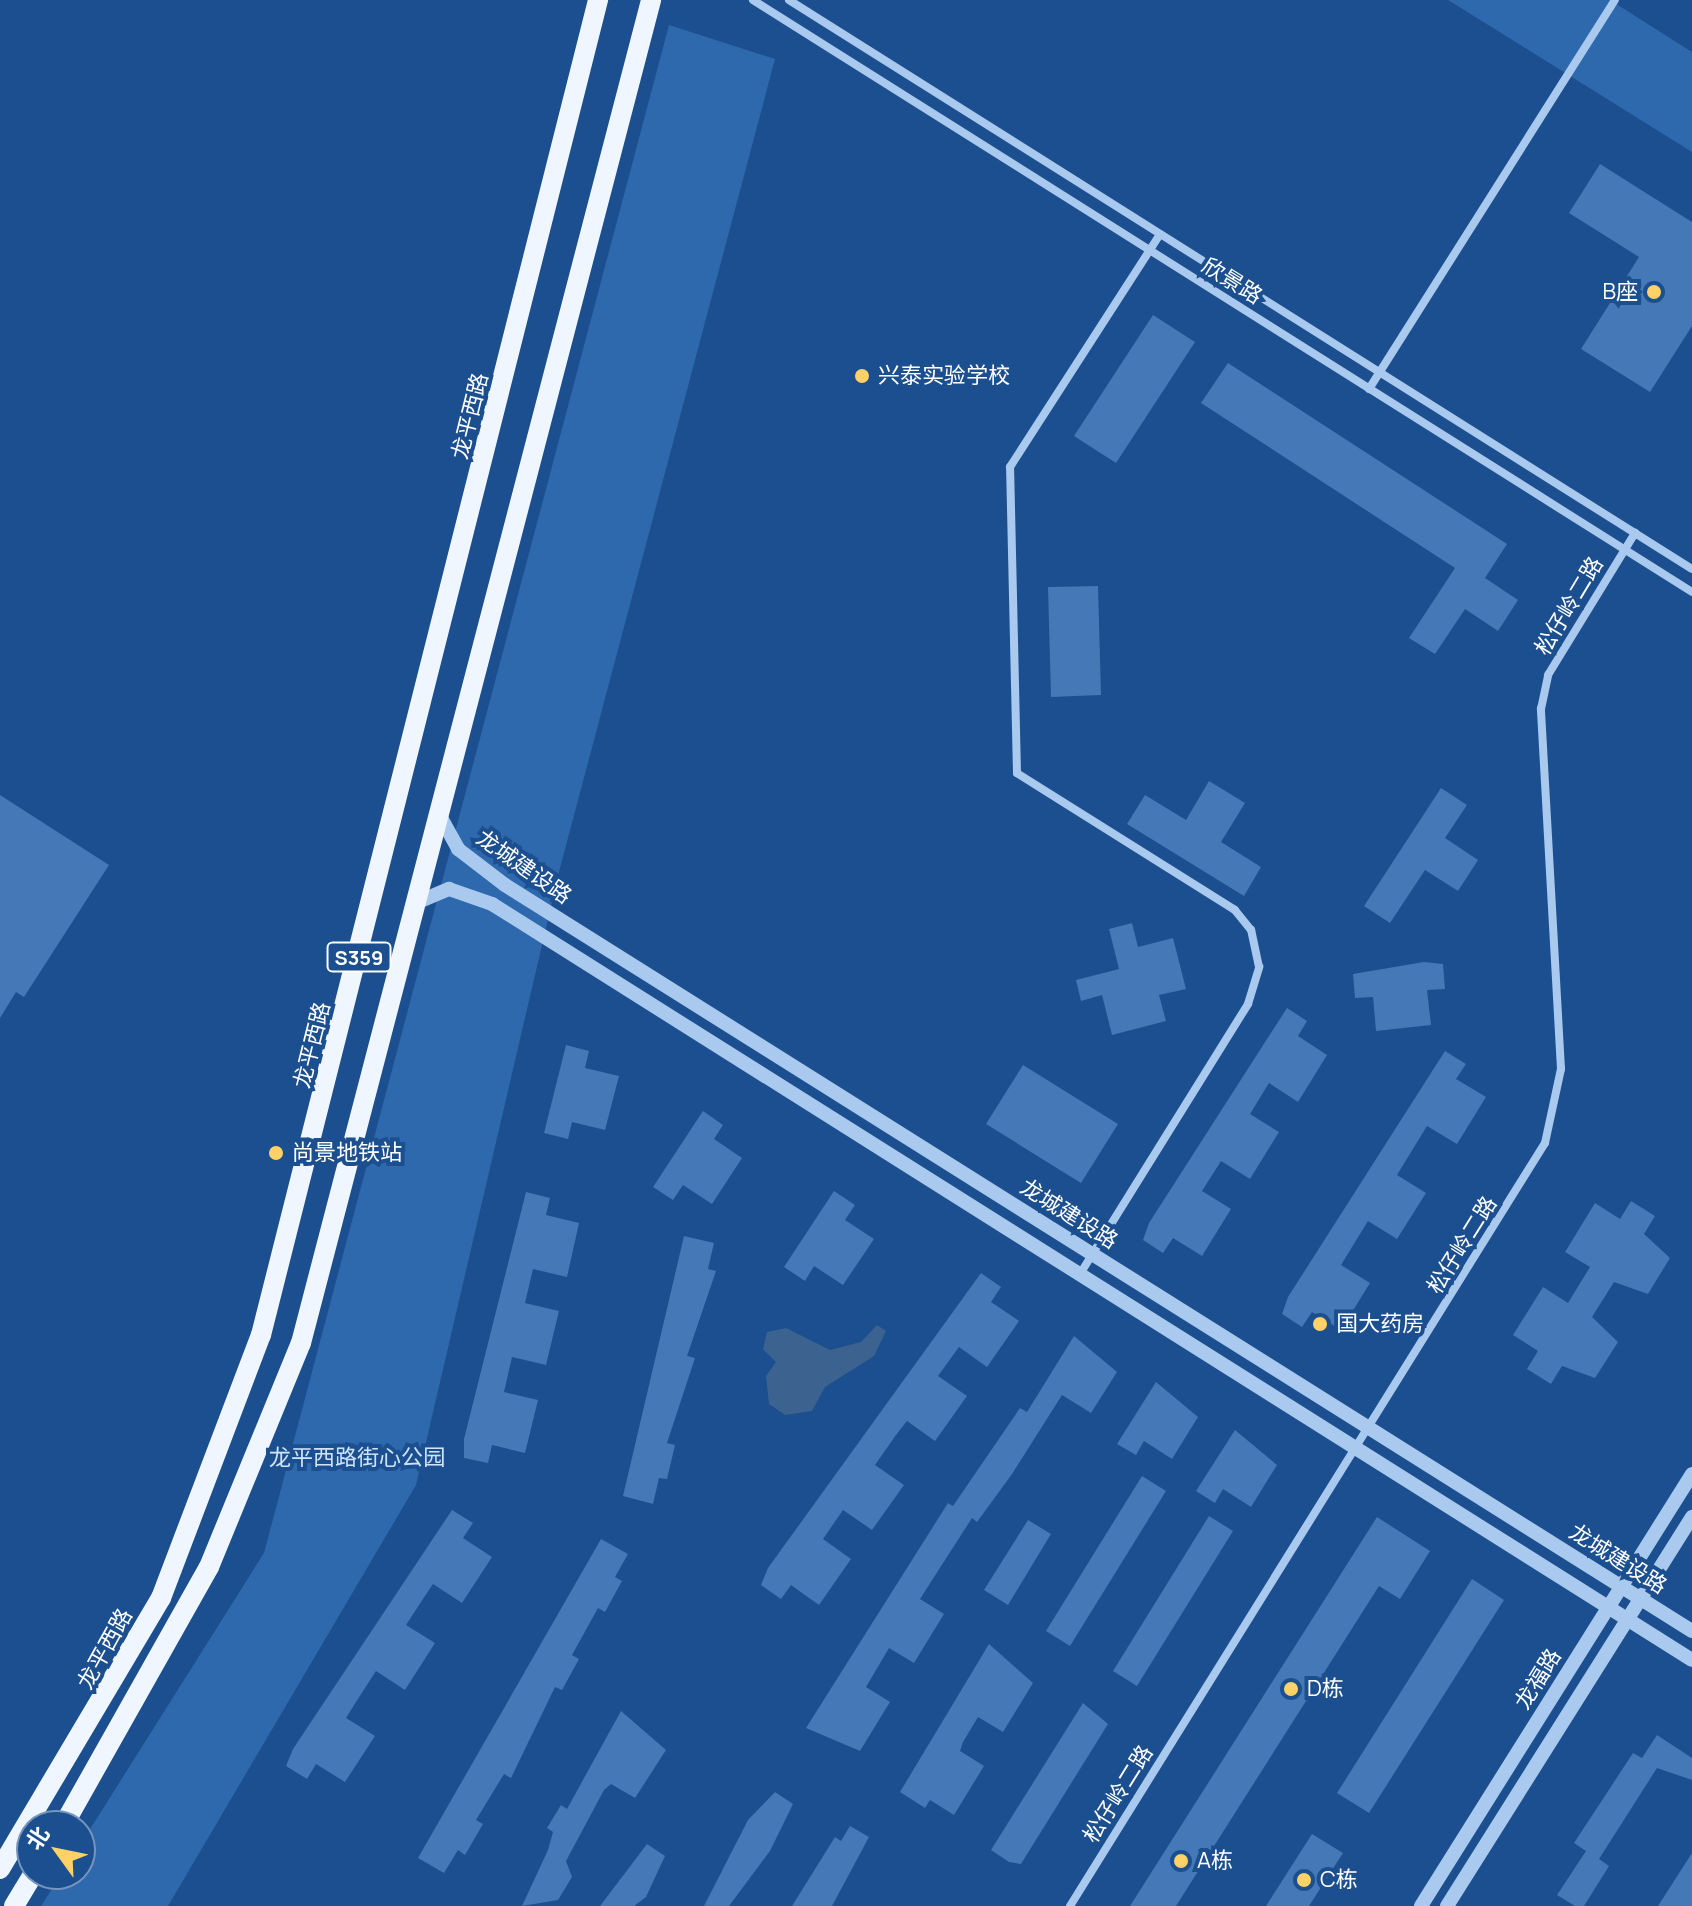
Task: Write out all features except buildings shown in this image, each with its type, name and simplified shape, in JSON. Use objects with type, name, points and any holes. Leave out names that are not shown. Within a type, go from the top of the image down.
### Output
[{"type":"main road","name":"龙平西路","points":[[0,1869],[6,1853],[161,1598],[261,1335],[598,0]]},
{"type":"main road","name":"S359","points":[[72,1810],[170,1644],[255,1467],[327,1253],[651,0]]},
{"type":"street","name":"欣景路","points":[[753,0],[1692,592]]},
{"type":"street","name":"欣景路","points":[[789,0],[1692,569]]},
{"type":"street","points":[[1369,389],[1615,0]]},
{"type":"street","points":[[1080,1274],[1248,1004],[1259,967],[1251,930],[1235,910],[1017,773],[1010,467],[1160,234]]},
{"type":"street","name":"松仔岭二路","points":[[1070,1906],[1524,1181],[1557,1106],[1541,709],[1548,675],[1635,533]]},
{"type":"street","name":"龙城建设路","points":[[440,816],[458,849],[505,885],[1692,1631]]},
{"type":"street","name":"龙城建设路","points":[[418,902],[449,889],[492,904],[1692,1660]]},
{"type":"street","name":"龙福路","points":[[1421,1906],[1692,1474]]},
{"type":"street","name":"龙福路","points":[[1447,1906],[1692,1517]]},
{"type":"green space","points":[[1448,0],[1610,0],[1692,52],[1692,152]]},
{"type":"green space","name":"龙平西路街心公园","points":[[669,25],[775,59],[560,868],[416,1485],[168,1906],[41,1906],[52,1890],[96,1890],[96,1820],[264,1553]]},
{"type":"shaded area","points":[[877,1325],[886,1331],[874,1356],[825,1387],[812,1411],[785,1415],[769,1404],[766,1376],[776,1362],[763,1349],[767,1332],[786,1328],[830,1350],[861,1342]]},
{"type":"place","name":"B座","points":[[1654,292]]},
{"type":"place","name":"兴泰实验学校","points":[[862,376]]},
{"type":"place","name":"尚景地铁站","points":[[276,1153]]},
{"type":"place","name":"国大药房","points":[[1320,1324]]},
{"type":"place","name":"D栋","points":[[1291,1689]]},
{"type":"place","name":"A栋","points":[[1181,1861]]},
{"type":"place","name":"C栋","points":[[1304,1880]]}]
